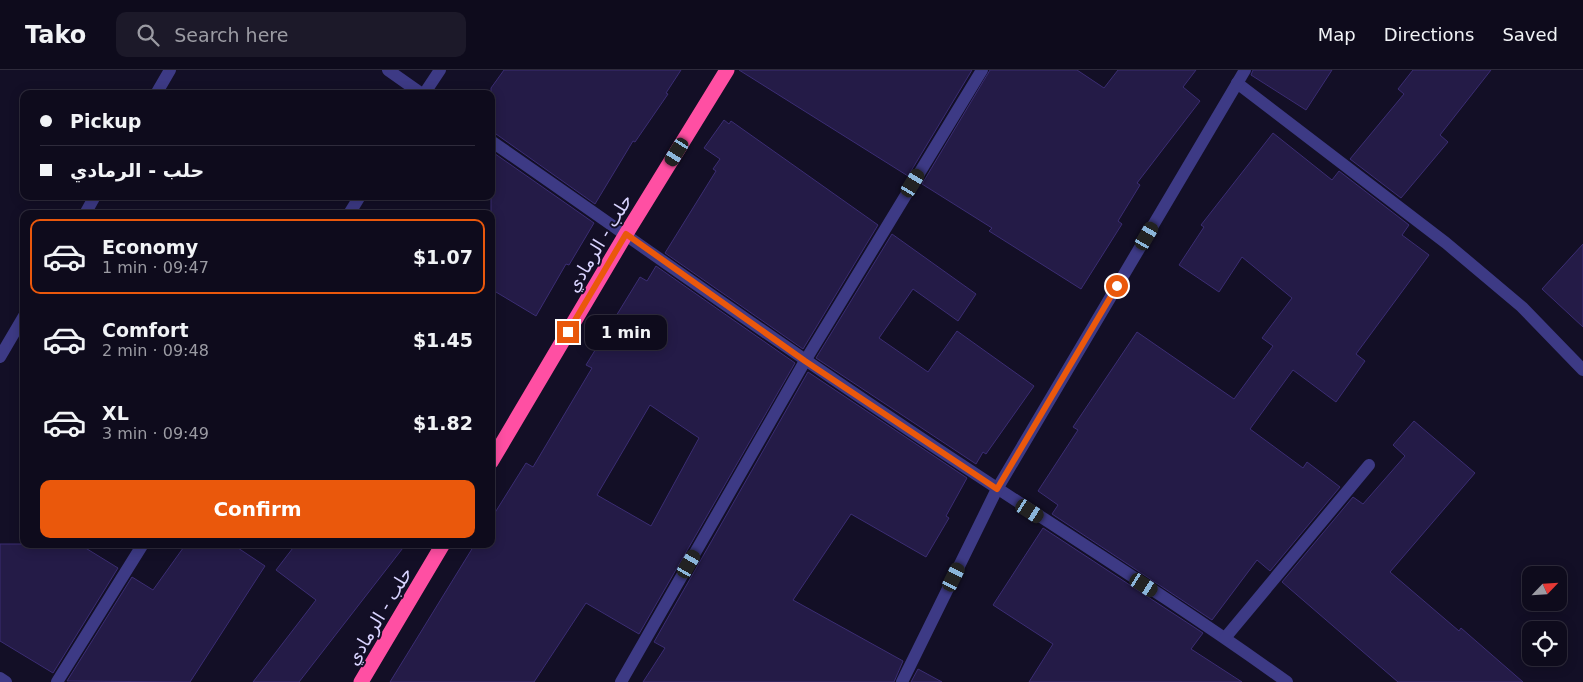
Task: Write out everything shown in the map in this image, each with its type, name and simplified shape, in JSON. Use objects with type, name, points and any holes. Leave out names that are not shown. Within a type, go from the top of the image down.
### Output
[{"type":"highway","name":"حلب - الرمادي","points":[[495,455],[626,234],[727,70]]},
{"type":"highway","name":"حلب - الرمادي","points":[[362,682],[441,548]]},
{"type":"street","points":[[158,90],[170,70]]},
{"type":"street","points":[[388,70],[417,90]]},
{"type":"street","points":[[426,90],[440,70]]},
{"type":"street","points":[[622,682],[805,361],[982,70]]},
{"type":"street","points":[[902,682],[997,489],[1245,70]]},
{"type":"street","points":[[1237,83],[1446,243],[1522,307],[1583,370]]},
{"type":"street","points":[[495,145],[626,234],[805,361],[1225,638],[1287,682]]},
{"type":"street","points":[[0,356],[20,323]]},
{"type":"street","points":[[1225,638],[1369,465]]},
{"type":"street","points":[[56,682],[140,548]]},
{"type":"street","points":[[0,678],[6,682]]},
{"type":"building","points":[[504,70],[681,70],[666,93],[668,94],[635,142],[633,141],[595,204],[495,134],[495,90],[491,90]]},
{"type":"building","points":[[739,70],[972,70],[908,176]]},
{"type":"building","points":[[990,70],[1077,70],[1104,88],[1118,70],[1196,70],[1183,87],[1200,101],[1137,183],[1140,185],[1118,221],[1122,224],[1081,289],[989,231],[992,228],[922,184]]},
{"type":"building","points":[[1253,70],[1332,70],[1306,110],[1251,75]]},
{"type":"building","points":[[1413,70],[1491,70],[1440,135],[1448,142],[1401,198],[1350,159],[1404,94],[1398,89]]},
{"type":"building","points":[[724,120],[729,124],[731,121],[878,225],[803,349],[665,253],[716,171],[713,169],[720,159],[704,148]]},
{"type":"building","points":[[1273,133],[1332,180],[1339,171],[1409,225],[1402,235],[1429,255],[1356,354],[1365,361],[1336,402],[1293,370],[1250,429],[1303,468],[1307,462],[1340,487],[1270,571],[1257,560],[1212,620],[1052,514],[1058,505],[1038,491],[1078,430],[1073,427],[1137,332],[1234,399],[1273,346],[1262,338],[1292,298],[1242,257],[1219,292],[1179,265],[1204,227],[1201,225]]},
{"type":"building","points":[[495,154],[594,223],[569,265],[566,264],[536,316],[495,291],[495,210],[491,210],[491,200],[495,200]]},
{"type":"building","points":[[892,234],[976,294],[958,321],[913,289],[879,338],[928,372],[957,331],[1034,386],[986,454],[983,452],[976,464],[816,358]]},
{"type":"building","points":[[1583,244],[1583,327],[1542,289]]},
{"type":"building","points":[[656,266],[795,363],[639,634],[586,603],[534,682],[390,682],[473,548],[495,548],[495,513],[526,463],[533,467],[592,368],[586,365],[640,277],[647,281]],"holes":[[[650,405],[699,438],[651,526],[597,495]]]},
{"type":"building","points":[[808,372],[967,478],[946,516],[949,518],[926,557],[851,514],[793,600],[903,661],[894,682],[643,682],[665,648],[654,642]]},
{"type":"building","points":[[1414,421],[1475,473],[1390,572],[1459,631],[1461,628],[1523,682],[1398,682],[1282,582],[1353,497],[1363,504],[1405,456],[1393,445]]},
{"type":"building","points":[[1043,528],[1203,633],[1191,649],[1242,682],[1029,682],[1053,644],[993,605]]},
{"type":"building","points":[[0,544],[20,544],[20,548],[86,548],[118,568],[53,673],[0,641]]},
{"type":"building","points":[[183,548],[238,548],[265,566],[190,682],[67,681],[132,577],[153,590]]},
{"type":"building","points":[[293,548],[403,548],[299,682],[253,682],[316,600],[276,570]]},
{"type":"building","points":[[918,669],[942,682],[911,682]]},
{"type":"route","points":[[568,332],[626,234],[805,361],[997,489],[1117,286]]}]
